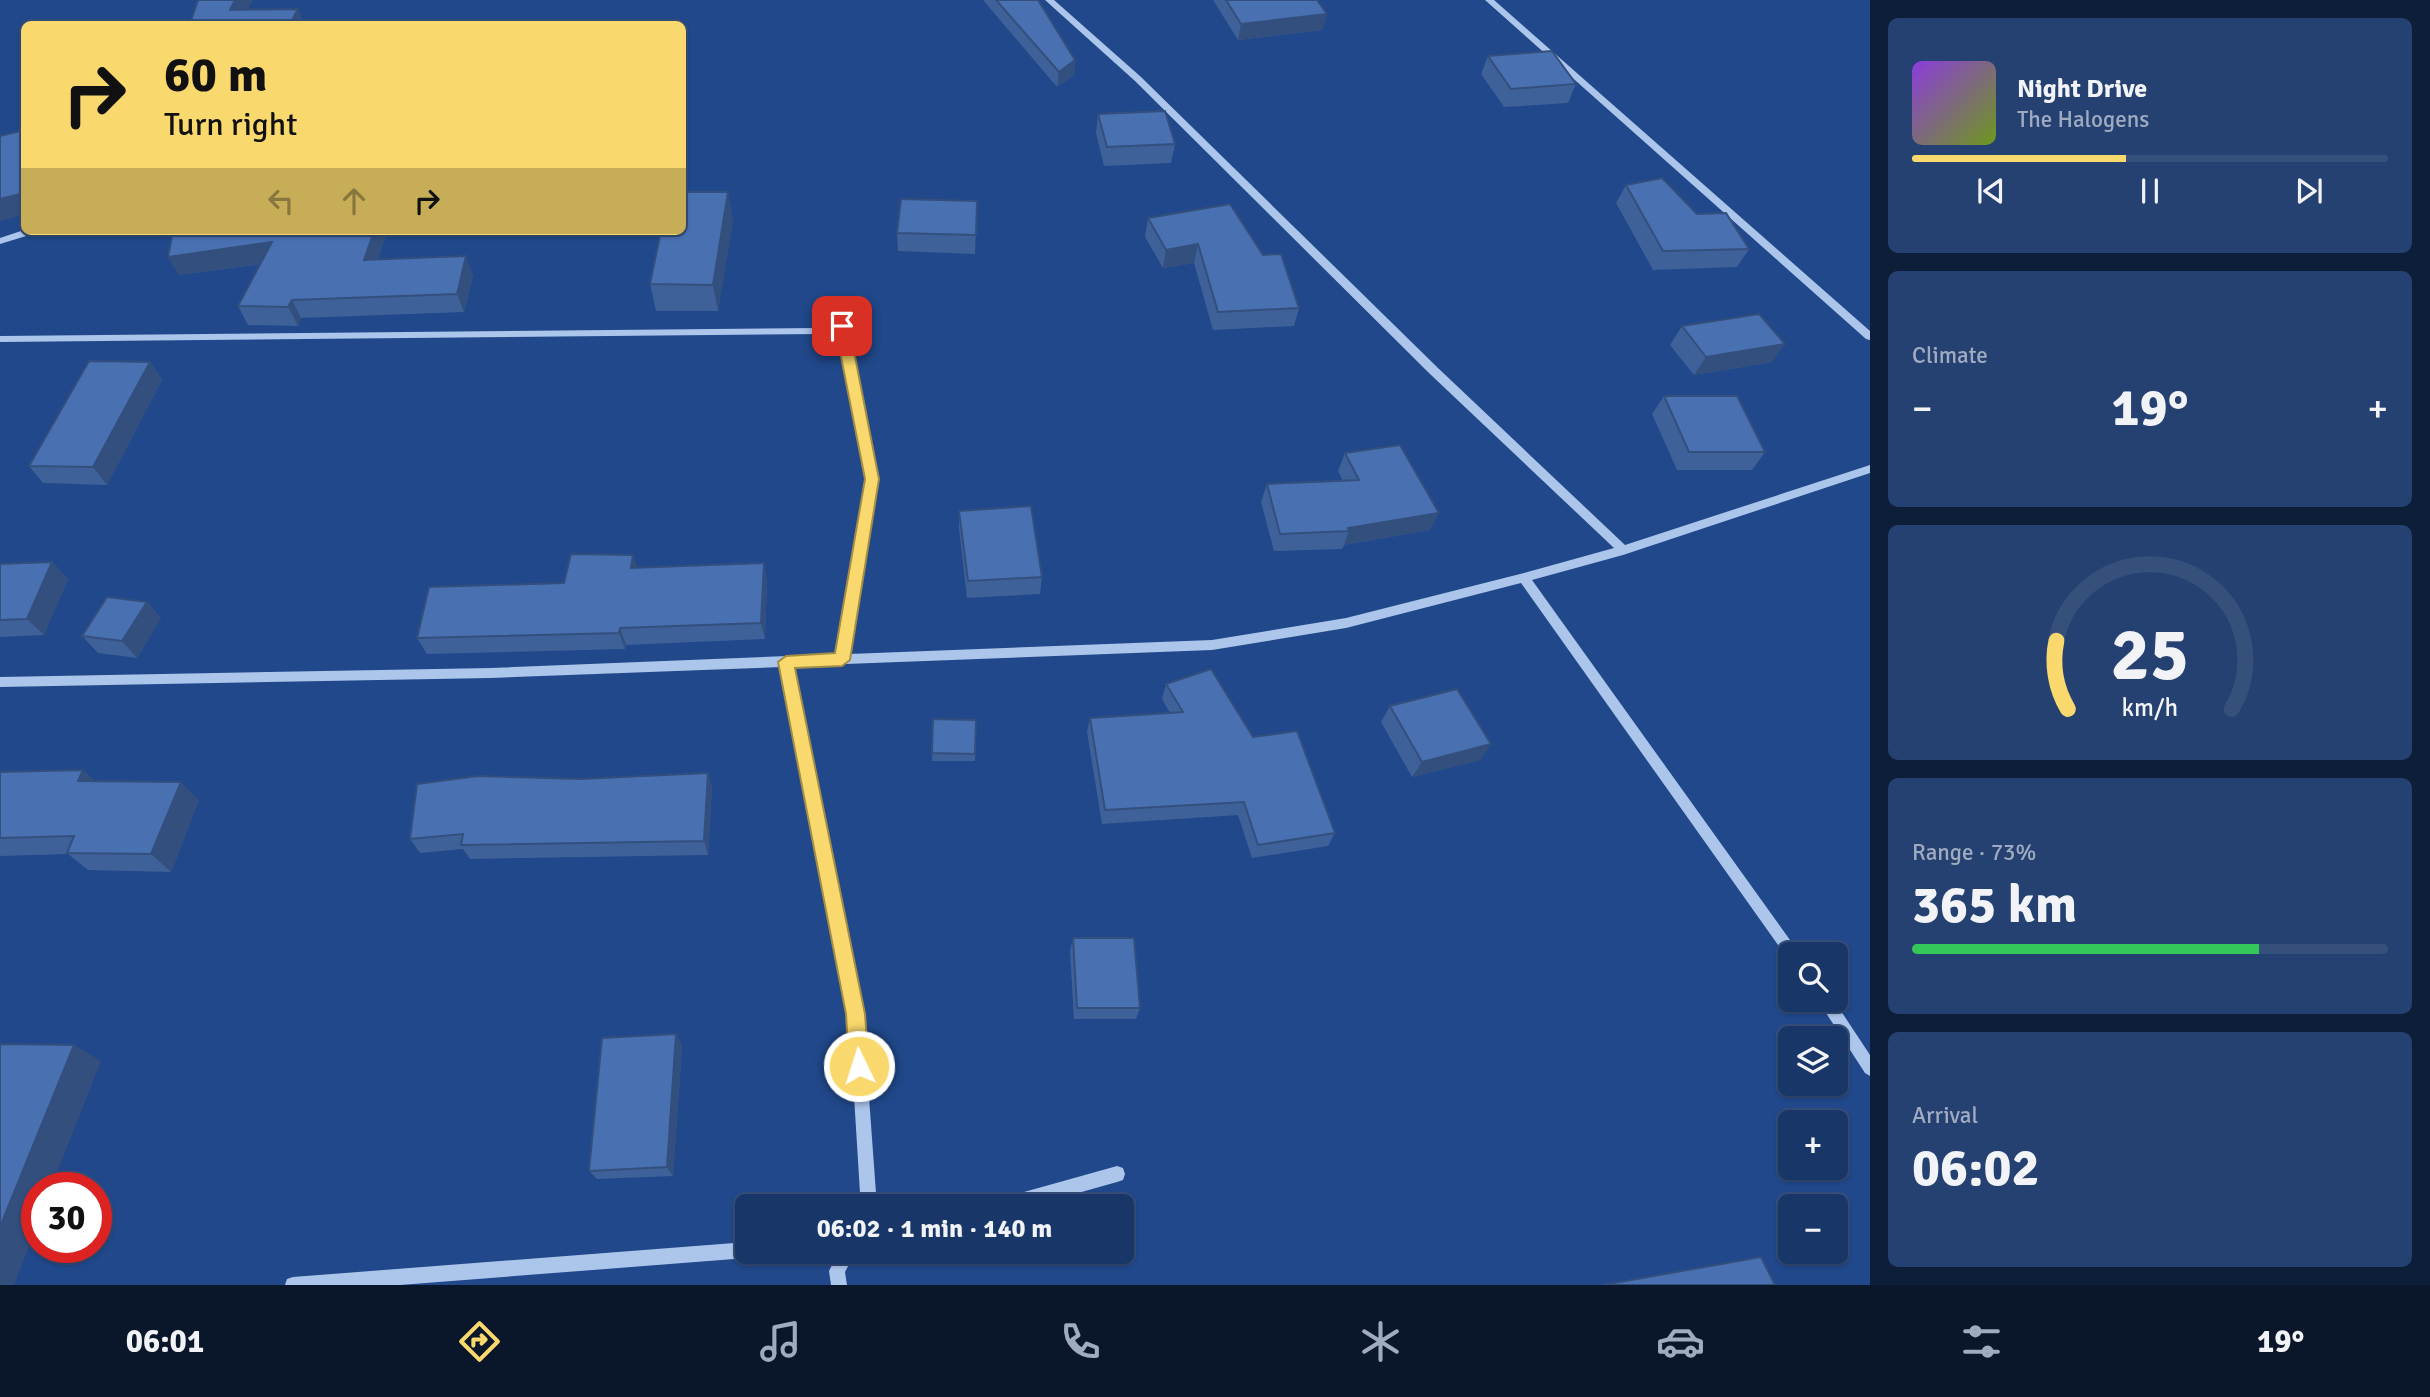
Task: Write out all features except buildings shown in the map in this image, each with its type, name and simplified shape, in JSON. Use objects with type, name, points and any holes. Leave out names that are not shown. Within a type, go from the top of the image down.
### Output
[{"type":"street","points":[[1049,0],[1138,79],[1434,371],[1623,550]]},
{"type":"street","points":[[1489,0],[1870,337]]},
{"type":"street","points":[[0,241],[21,235]]},
{"type":"street","points":[[837,300],[872,479],[842,660]]},
{"type":"street","points":[[0,339],[820,331]]},
{"type":"street","points":[[0,682],[491,673],[1212,645],[1346,623],[1524,578],[1623,550],[1870,469]]},
{"type":"street","points":[[1524,578],[1784,942]]},
{"type":"street","points":[[786,662],[856,1014],[868,1194]]},
{"type":"street","points":[[1833,1012],[1870,1068]]},
{"type":"street","points":[[1046,1194],[1117,1174]]},
{"type":"street","points":[[293,1285],[735,1251]]},
{"type":"street","points":[[839,1285],[837,1271],[841,1264]]},
{"type":"route","points":[[842,326],[872,479],[847,634],[842,660],[786,662],[806,774],[856,1014],[859,1066]]}]
